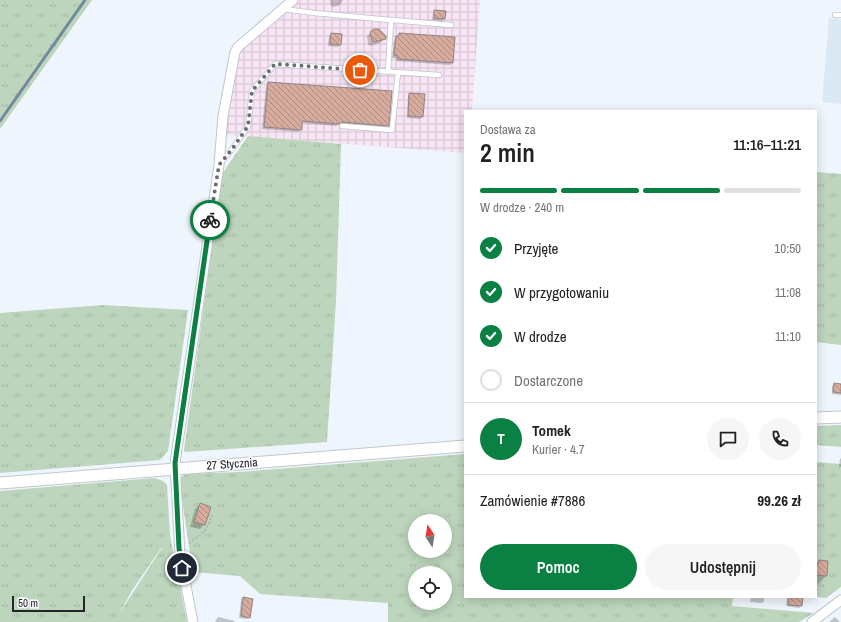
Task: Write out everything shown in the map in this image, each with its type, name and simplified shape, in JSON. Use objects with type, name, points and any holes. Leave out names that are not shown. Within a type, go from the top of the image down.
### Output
[{"type":"street","points":[[193,622],[179,548],[175,461],[219,165],[223,116],[235,52],[238,47],[293,0]]},
{"type":"street","points":[[817,418],[841,417]]},
{"type":"street","name":"27 Stycznia","points":[[0,483],[464,446]]},
{"type":"street","points":[[812,622],[841,600]]},
{"type":"lane","points":[[283,8],[314,13],[451,25]]},
{"type":"lane","points":[[835,15],[841,15]]},
{"type":"lane","points":[[388,72],[391,20]]},
{"type":"lane","points":[[219,165],[248,126],[252,91],[275,64],[439,75]]},
{"type":"lane","points":[[342,126],[392,130],[398,73]]},
{"type":"path","points":[[179,548],[188,544],[202,534],[209,526],[212,516]]},
{"type":"shaded area","points":[[300,0],[480,0],[472,110],[464,110],[464,153],[226,135],[233,82],[239,54],[243,48]]},
{"type":"shaded area","points":[[829,18],[841,19],[841,104],[822,102]]},
{"type":"green space","points":[[0,0],[92,0],[0,129]]},
{"type":"green space","points":[[248,136],[341,144],[336,301],[327,442],[185,452],[184,450],[222,174]]},
{"type":"green space","points":[[817,172],[841,174],[841,345],[817,342]]},
{"type":"green space","points":[[103,305],[188,310],[168,451],[160,460],[0,473],[0,313]]},
{"type":"green space","points":[[841,425],[841,447],[817,445],[817,426]]},
{"type":"green space","points":[[464,454],[464,598],[733,598],[732,606],[814,613],[799,622],[388,622],[388,603],[260,594],[240,576],[193,572],[180,479],[185,474],[239,472]]},
{"type":"green space","points":[[817,462],[841,464],[841,587],[826,598],[817,597]]},
{"type":"green space","points":[[154,478],[163,481],[167,485],[170,535],[187,622],[0,622],[0,491]],"holes":[[[162,548],[119,614],[133,589]]]},
{"type":"building","points":[[434,10],[446,11],[445,19],[434,18]]},
{"type":"building","points":[[374,29],[379,29],[386,36],[386,39],[374,42],[370,33]]},
{"type":"building","points":[[331,33],[342,34],[341,45],[330,44]]},
{"type":"building","points":[[399,33],[455,37],[453,63],[398,59],[398,56],[394,55],[396,36],[399,36]]},
{"type":"building","points":[[268,82],[392,91],[389,126],[342,122],[339,124],[302,121],[302,130],[264,127]]},
{"type":"building","points":[[409,93],[425,94],[423,117],[408,116]]},
{"type":"building","points":[[834,383],[841,384],[841,393],[833,392]]},
{"type":"building","points":[[200,503],[211,507],[205,525],[194,522]]},
{"type":"building","points":[[819,560],[828,561],[827,576],[817,575]]},
{"type":"building","points":[[243,597],[253,599],[250,618],[241,616]]},
{"type":"building","points":[[788,598],[803,598],[802,606],[788,605]]},
{"type":"waterway","points":[[0,121],[85,0]]},
{"type":"way so far","points":[[210,220],[219,165],[248,126],[252,91],[275,64],[360,70]]},
{"type":"route","points":[[182,568],[179,548],[175,463],[210,220]]}]
